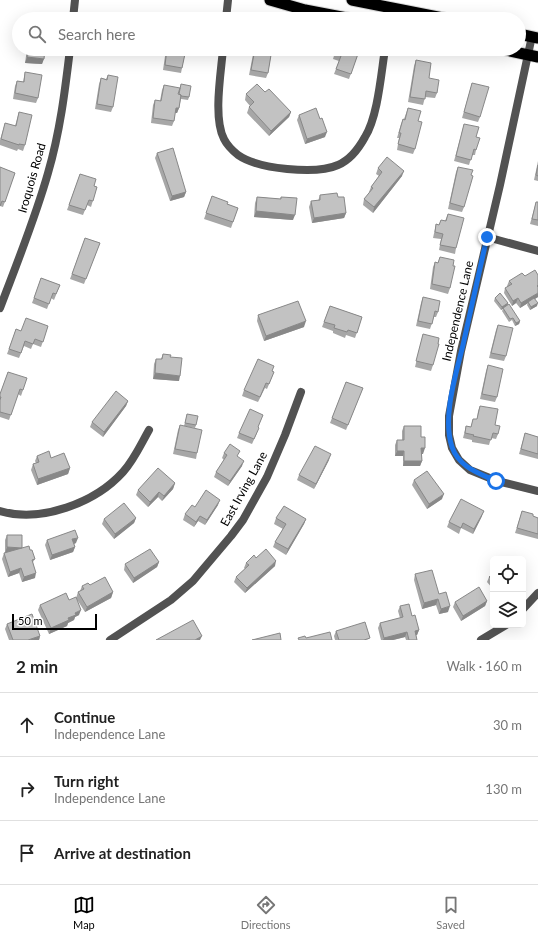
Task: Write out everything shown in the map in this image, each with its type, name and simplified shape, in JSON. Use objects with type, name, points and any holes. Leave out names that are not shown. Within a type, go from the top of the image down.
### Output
[{"type":"highway","points":[[270,0],[315,12]]},
{"type":"highway","points":[[352,0],[415,12]]},
{"type":"street","points":[[74,12],[75,0]]},
{"type":"street","points":[[227,12],[228,0]]},
{"type":"street","points":[[391,12],[392,7]]},
{"type":"street","name":"Independence Lane","points":[[535,37],[533,56],[487,237],[448,416],[449,436],[452,448],[459,460],[470,470],[496,481],[538,492]]},
{"type":"street","name":"Iroquois Road","points":[[0,308],[32,223],[48,172],[62,111],[69,56]]},
{"type":"street","points":[[222,56],[218,100],[219,119],[224,138],[230,148],[239,155],[255,162],[274,167],[302,171],[331,168],[339,164],[352,156],[366,137],[375,112],[384,56]]},
{"type":"street","points":[[487,237],[538,251]]},
{"type":"street","name":"East Irving Lane","points":[[110,640],[171,600],[193,581],[231,536],[243,520],[267,477],[301,392]]},
{"type":"street","points":[[0,511],[29,515],[71,507],[85,500],[103,490],[123,472],[134,457],[149,430]]},
{"type":"street","points":[[526,606],[538,593]]},
{"type":"street","points":[[481,640],[501,628]]},
{"type":"building","points":[[27,56],[44,56],[44,59]]},
{"type":"building","points":[[166,56],[185,56],[182,68],[165,65]]},
{"type":"building","points":[[254,56],[271,56],[268,73],[251,70]]},
{"type":"building","points":[[341,56],[357,56],[351,74],[336,69]]},
{"type":"building","points":[[416,60],[431,63],[429,78],[439,80],[437,93],[426,91],[425,99],[410,97]]},
{"type":"building","points":[[25,72],[42,75],[38,98],[15,93],[17,81],[24,82]]},
{"type":"building","points":[[108,75],[118,77],[113,107],[97,104],[101,78],[107,80]]},
{"type":"building","points":[[472,83],[489,87],[480,117],[464,112]]},
{"type":"building","points":[[181,84],[191,86],[189,97],[181,96],[179,94]]},
{"type":"building","points":[[257,84],[265,92],[269,89],[291,112],[271,131],[249,107],[254,102],[246,94]]},
{"type":"building","points":[[164,85],[180,88],[178,94],[181,95],[179,108],[176,108],[174,121],[153,118],[155,100],[161,101]]},
{"type":"building","points":[[316,108],[320,119],[322,118],[327,132],[307,139],[299,115]]},
{"type":"building","points":[[408,108],[421,111],[418,121],[422,122],[415,149],[398,144],[401,133],[399,133],[403,119],[405,120]]},
{"type":"building","points":[[19,112],[32,115],[25,145],[19,145],[1,139],[5,123],[16,126]]},
{"type":"building","points":[[464,124],[479,127],[476,137],[480,138],[476,150],[474,149],[471,160],[456,156]]},
{"type":"building","points":[[173,148],[186,192],[172,196],[157,153]]},
{"type":"building","points":[[387,157],[404,171],[374,207],[364,199],[373,188],[371,187],[382,172],[378,168]]},
{"type":"building","points":[[538,165],[538,176],[536,175]]},
{"type":"building","points":[[0,167],[15,173],[5,202],[2,201],[0,206]]},
{"type":"building","points":[[458,167],[473,170],[471,175],[473,176],[464,207],[450,203]]},
{"type":"building","points":[[80,174],[96,179],[94,186],[97,187],[93,201],[89,200],[85,210],[69,205]]},
{"type":"building","points":[[337,193],[338,197],[344,197],[346,213],[314,218],[311,201],[320,200],[320,195]]},
{"type":"building","points":[[212,196],[228,202],[227,204],[238,208],[233,222],[206,213]]},
{"type":"building","points":[[257,197],[281,199],[281,197],[297,198],[295,215],[256,211]]},
{"type":"building","points":[[536,202],[538,202],[538,220],[532,219]]},
{"type":"building","points":[[448,214],[464,218],[456,248],[440,245],[443,234],[435,232],[436,224],[439,225],[441,220],[446,221]]},
{"type":"building","points":[[85,238],[100,243],[86,279],[72,274]]},
{"type":"building","points":[[440,257],[454,260],[453,266],[455,266],[450,288],[432,284],[435,262],[438,263]]},
{"type":"building","points":[[535,270],[538,275],[538,293],[521,303],[518,298],[513,301],[505,288],[512,284],[509,281],[522,273],[525,276]]},
{"type":"building","points":[[41,278],[60,285],[56,294],[53,293],[49,304],[34,298]]},
{"type":"building","points":[[500,293],[508,303],[502,307],[495,298]]},
{"type":"building","points":[[423,297],[440,301],[438,312],[435,311],[432,324],[418,321]]},
{"type":"building","points":[[534,298],[538,303],[531,307],[528,302]]},
{"type":"building","points":[[298,301],[306,321],[266,336],[258,315]]},
{"type":"building","points":[[509,304],[520,321],[516,323],[513,318],[510,319],[503,308]]},
{"type":"building","points":[[330,306],[362,317],[357,333],[334,328],[335,325],[324,322]]},
{"type":"building","points":[[26,318],[48,326],[43,342],[35,339],[33,344],[25,341],[21,353],[9,349],[16,329],[21,331]]},
{"type":"building","points":[[498,325],[513,328],[506,356],[491,353]]},
{"type":"building","points":[[423,334],[439,338],[439,344],[433,365],[416,361]]},
{"type":"building","points":[[163,354],[171,355],[170,357],[182,358],[180,376],[155,373],[156,359],[162,359]]},
{"type":"building","points":[[258,359],[274,366],[272,371],[274,372],[269,384],[266,383],[260,397],[244,390]]},
{"type":"building","points":[[488,365],[503,369],[497,397],[482,394]]},
{"type":"building","points":[[8,372],[27,378],[23,390],[20,389],[11,415],[0,412],[0,394]]},
{"type":"building","points":[[346,382],[363,388],[348,425],[332,418]]},
{"type":"building","points":[[116,391],[128,401],[104,432],[92,422]]},
{"type":"building","points":[[480,406],[498,409],[495,425],[500,426],[498,434],[493,433],[491,440],[465,433],[466,426],[471,427],[473,419],[477,419]]},
{"type":"building","points":[[250,409],[263,415],[254,439],[239,433]]},
{"type":"building","points":[[187,414],[198,416],[196,425],[185,423]]},
{"type":"building","points":[[180,425],[202,430],[197,453],[175,449]]},
{"type":"building","points":[[404,426],[421,426],[421,437],[425,437],[425,448],[421,448],[422,461],[404,461],[404,451],[397,451],[397,440],[404,440]]},
{"type":"building","points":[[525,433],[538,437],[538,454],[521,449]]},
{"type":"building","points":[[230,444],[240,451],[237,456],[244,461],[230,481],[216,472],[227,455],[224,453]]},
{"type":"building","points":[[315,446],[331,454],[316,484],[299,475]]},
{"type":"building","points":[[49,451],[51,458],[64,453],[70,468],[38,479],[33,464],[39,462],[37,456]]},
{"type":"building","points":[[158,468],[175,483],[164,496],[159,492],[150,502],[138,490]]},
{"type":"building","points":[[427,471],[444,494],[429,504],[414,480]]},
{"type":"building","points":[[206,490],[220,500],[207,520],[200,516],[196,522],[185,514],[192,505],[195,507]]},
{"type":"building","points":[[461,499],[484,511],[474,529],[463,523],[461,528],[449,522]]},
{"type":"building","points":[[124,503],[136,518],[115,534],[104,519]]},
{"type":"building","points":[[284,506],[306,519],[288,549],[275,542],[286,524],[276,518]]},
{"type":"building","points":[[522,511],[533,514],[533,516],[538,518],[538,534],[517,528]]},
{"type":"building","points":[[75,530],[78,538],[72,539],[75,547],[52,555],[47,540]]},
{"type":"building","points":[[7,535],[22,535],[22,548],[7,547]]},
{"type":"building","points":[[29,546],[35,559],[32,560],[36,573],[24,577],[21,568],[10,572],[4,553]]},
{"type":"building","points":[[150,549],[159,562],[134,578],[125,564]]},
{"type":"building","points":[[266,549],[276,561],[247,588],[236,577],[249,565],[246,563],[254,555],[256,558]]},
{"type":"building","points":[[432,570],[439,594],[446,592],[450,606],[441,609],[438,599],[424,603],[415,574]]},
{"type":"building","points":[[105,577],[113,592],[87,607],[78,592],[84,589],[82,586],[88,583],[90,585]]},
{"type":"building","points":[[479,587],[487,601],[463,616],[455,602]]},
{"type":"building","points":[[66,593],[69,600],[76,597],[81,610],[75,613],[76,615],[68,618],[69,620],[51,628],[40,605]]},
{"type":"building","points":[[409,604],[412,616],[415,615],[419,630],[415,631],[417,640],[409,640],[407,632],[384,638],[380,623],[403,617],[400,606]]},
{"type":"building","points":[[32,614],[40,636],[28,640],[13,640],[7,624]]},
{"type":"building","points":[[193,620],[202,636],[195,640],[156,640]]},
{"type":"building","points":[[365,622],[370,638],[364,640],[339,640],[336,631]]},
{"type":"building","points":[[330,632],[332,640],[299,640],[298,638],[305,636],[306,638]]},
{"type":"building","points":[[280,633],[281,640],[252,640]]},
{"type":"route","points":[[487,237],[448,416],[449,436],[452,448],[459,460],[470,470],[496,481]]}]
